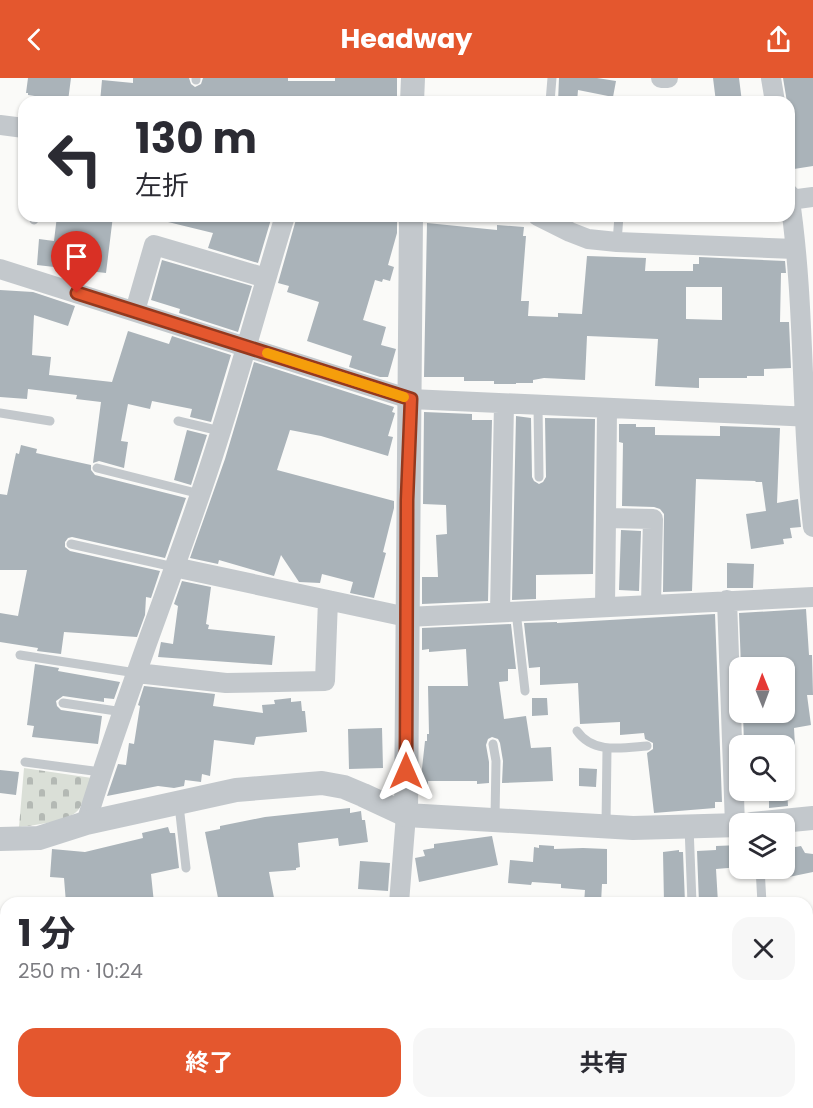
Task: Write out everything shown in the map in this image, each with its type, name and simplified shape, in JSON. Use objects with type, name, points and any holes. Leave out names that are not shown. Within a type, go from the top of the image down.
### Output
[{"type":"street","points":[[412,78],[412,96]]},
{"type":"street","points":[[661,78],[668,78]]},
{"type":"street","points":[[771,78],[774,96]]},
{"type":"street","points":[[0,125],[18,127]]},
{"type":"street","points":[[795,197],[813,197]]},
{"type":"street","points":[[86,824],[101,772],[200,494],[247,347],[283,222]]},
{"type":"street","points":[[399,897],[406,815],[411,222]]},
{"type":"street","points":[[550,222],[588,239],[795,249]]},
{"type":"street","points":[[792,222],[795,249],[806,293],[808,483],[813,527]]},
{"type":"street","points":[[135,311],[154,245],[266,278]]},
{"type":"street","points":[[0,269],[411,399],[809,418]]},
{"type":"street","points":[[504,404],[508,611]]},
{"type":"street","points":[[605,606],[608,409]]},
{"type":"street","points":[[606,518],[653,519],[651,603]]},
{"type":"street","points":[[174,567],[406,617],[651,603],[813,597]]},
{"type":"street","points":[[137,673],[226,683],[325,681],[328,600]]},
{"type":"street","points":[[727,600],[747,813]]},
{"type":"street","points":[[0,839],[39,838],[179,801],[236,790],[322,783],[344,787],[406,815],[606,827],[729,825]]},
{"type":"street","points":[[795,820],[813,818]]},
{"type":"lane","points":[[550,96],[552,78]]},
{"type":"lane","points":[[617,242],[619,222]]},
{"type":"lane","points":[[538,406],[539,477]]},
{"type":"lane","points":[[0,413],[50,421]]},
{"type":"lane","points":[[178,421],[220,431]]},
{"type":"lane","points":[[97,468],[200,494]]},
{"type":"lane","points":[[71,544],[174,567]]},
{"type":"lane","points":[[508,611],[525,691]]},
{"type":"lane","points":[[20,655],[137,673]]},
{"type":"lane","points":[[63,703],[123,712]]},
{"type":"lane","points":[[577,730],[581,737],[594,745],[607,749],[647,746]]},
{"type":"lane","points":[[493,744],[496,761],[495,821]]},
{"type":"lane","points":[[606,827],[607,749]]},
{"type":"lane","points":[[25,762],[101,772]]},
{"type":"lane","points":[[179,801],[186,868]]},
{"type":"lane","points":[[688,827],[692,897]]},
{"type":"lane","points":[[761,879],[762,897]]},
{"type":"green space","points":[[24,768],[92,778],[83,802],[74,813],[51,822],[19,827]]},
{"type":"building","points":[[28,78],[71,78],[69,96],[35,96],[26,93]]},
{"type":"building","points":[[133,78],[189,78],[195,87],[201,84],[203,78],[288,78],[288,81],[335,81],[335,78],[397,78],[397,96],[101,96],[102,80],[133,83]]},
{"type":"building","points":[[559,78],[597,78],[616,81],[613,96],[578,90],[578,96],[558,96]]},
{"type":"building","points":[[713,78],[739,78],[741,96],[715,96]]},
{"type":"building","points":[[783,78],[813,78],[813,166],[795,169],[795,96],[786,96]]},
{"type":"building","points":[[56,222],[112,222],[106,273],[37,265],[39,239],[54,241]]},
{"type":"building","points":[[168,222],[270,222],[258,263],[208,248],[213,233]]},
{"type":"building","points":[[295,222],[397,222],[397,233],[388,265],[394,267],[390,281],[375,280],[363,320],[386,327],[381,345],[396,349],[388,377],[380,377],[349,367],[352,356],[307,341],[319,302],[287,292],[289,286],[278,283]]},
{"type":"building","points":[[427,223],[497,230],[497,225],[524,227],[523,236],[526,236],[521,301],[529,301],[528,316],[558,317],[558,313],[582,314],[587,256],[646,258],[645,271],[693,271],[693,264],[699,264],[699,257],[785,261],[786,273],[781,273],[780,322],[789,322],[791,368],[764,369],[764,376],[747,376],[747,378],[699,378],[699,388],[655,386],[658,339],[587,336],[585,380],[544,378],[533,380],[533,383],[494,384],[494,381],[464,381],[464,377],[424,377]],"holes":[[[686,287],[722,287],[722,320],[686,319]]]},
{"type":"building","points":[[162,260],[252,286],[238,332],[179,313],[180,309],[151,300]]},
{"type":"building","points":[[0,290],[33,292],[75,306],[68,326],[34,315],[32,355],[51,357],[49,375],[112,382],[128,331],[169,344],[172,336],[231,355],[211,422],[190,417],[192,409],[152,401],[150,409],[128,404],[121,441],[128,442],[124,468],[99,461],[93,463],[101,402],[76,399],[77,395],[28,389],[27,399],[0,397]]},
{"type":"building","points":[[254,362],[394,407],[392,412],[395,413],[388,436],[393,437],[388,456],[321,436],[290,430],[277,470],[394,501],[383,552],[386,553],[374,598],[350,593],[353,582],[322,574],[320,583],[299,582],[281,555],[274,576],[219,560],[218,564],[190,558],[225,459]]},
{"type":"building","points":[[424,412],[472,414],[472,420],[492,420],[488,601],[422,604],[422,577],[438,577],[436,535],[447,534],[446,505],[423,504]]},
{"type":"building","points":[[516,416],[531,418],[532,477],[539,484],[546,477],[545,418],[595,419],[593,574],[536,575],[536,599],[512,600]]},
{"type":"building","points":[[619,424],[655,427],[655,435],[720,436],[720,426],[780,428],[777,503],[798,499],[801,527],[790,528],[792,538],[783,539],[784,544],[751,549],[746,514],[766,511],[762,482],[696,479],[692,591],[663,592],[664,514],[660,509],[654,507],[622,506],[623,443],[619,442]]},
{"type":"building","points":[[187,430],[207,435],[191,485],[174,480]]},
{"type":"building","points":[[21,445],[37,449],[36,453],[91,465],[91,470],[95,475],[186,498],[165,558],[72,537],[65,542],[65,547],[70,551],[160,571],[151,598],[146,597],[145,615],[137,637],[64,632],[61,654],[0,642],[0,613],[18,616],[27,570],[0,570],[0,494],[7,495],[16,453],[19,454]]},
{"type":"building","points":[[621,530],[641,531],[639,591],[619,590]]},
{"type":"building","points":[[727,563],[754,564],[753,588],[727,588]]},
{"type":"building","points":[[182,581],[211,587],[206,624],[209,625],[208,629],[275,636],[272,665],[158,657],[161,642],[173,644],[178,606],[174,604]]},
{"type":"building","points":[[806,609],[809,655],[812,655],[813,695],[807,695],[811,725],[794,728],[794,735],[744,735],[743,723],[795,723],[795,657],[741,657],[739,613]]},
{"type":"building","points":[[715,614],[722,802],[715,802],[715,808],[654,813],[647,753],[653,749],[653,743],[645,739],[644,733],[620,735],[620,722],[580,724],[578,683],[540,685],[540,667],[529,668],[524,623]]},
{"type":"building","points":[[511,624],[516,669],[508,669],[508,681],[499,682],[504,719],[526,716],[531,748],[551,747],[553,781],[502,783],[503,761],[500,743],[498,739],[492,737],[488,739],[486,745],[489,783],[428,781],[428,787],[420,787],[425,741],[429,734],[428,686],[468,686],[466,649],[429,652],[429,649],[422,650],[422,628]]},
{"type":"building","points":[[35,664],[59,668],[58,671],[120,682],[114,699],[104,698],[104,702],[63,696],[56,701],[61,710],[102,716],[98,744],[32,737],[34,726],[27,725]]},
{"type":"building","points":[[144,686],[215,694],[213,706],[263,713],[262,705],[275,704],[274,700],[291,698],[291,702],[301,701],[302,711],[305,711],[307,732],[256,737],[254,745],[214,740],[210,776],[202,774],[201,782],[185,780],[184,786],[174,788],[158,786],[107,796],[118,764],[126,765],[129,743],[134,744],[140,706],[138,705]]},
{"type":"building","points":[[532,698],[547,698],[548,715],[532,716]]},
{"type":"building","points":[[382,728],[383,768],[349,769],[348,729]]},
{"type":"building","points":[[579,768],[597,769],[596,787],[579,786]]},
{"type":"building","points":[[0,770],[19,772],[16,795],[0,793]]},
{"type":"building","points":[[769,801],[788,801],[788,806],[769,808]]},
{"type":"building","points":[[350,808],[350,813],[361,811],[362,820],[365,820],[368,842],[339,846],[338,838],[298,843],[300,867],[296,870],[269,872],[274,897],[218,897],[205,832],[220,829],[220,826],[265,817]]},
{"type":"building","points":[[168,827],[170,833],[175,833],[179,868],[151,874],[153,897],[66,897],[64,878],[50,877],[52,849],[85,852],[143,838],[142,833]]},
{"type":"building","points":[[492,836],[498,865],[419,882],[415,858],[425,856],[423,850],[434,848],[434,844]]},
{"type":"building","points":[[539,845],[554,846],[554,849],[607,849],[607,884],[602,884],[601,897],[584,897],[585,890],[561,888],[561,884],[508,883],[510,860],[533,862],[534,847],[539,848]]},
{"type":"building","points":[[729,845],[729,868],[716,869],[718,897],[699,897],[697,851],[716,850],[716,846]]},
{"type":"building","points":[[801,846],[805,853],[813,854],[813,872],[795,876],[795,847]]},
{"type":"building","points":[[679,850],[683,852],[685,897],[664,897],[663,852]]},
{"type":"building","points":[[360,861],[390,863],[388,891],[358,889]]},
{"type":"slow traffic","points":[[267,353],[404,397]]},
{"type":"route","points":[[77,293],[411,399],[407,500],[406,771]]}]
